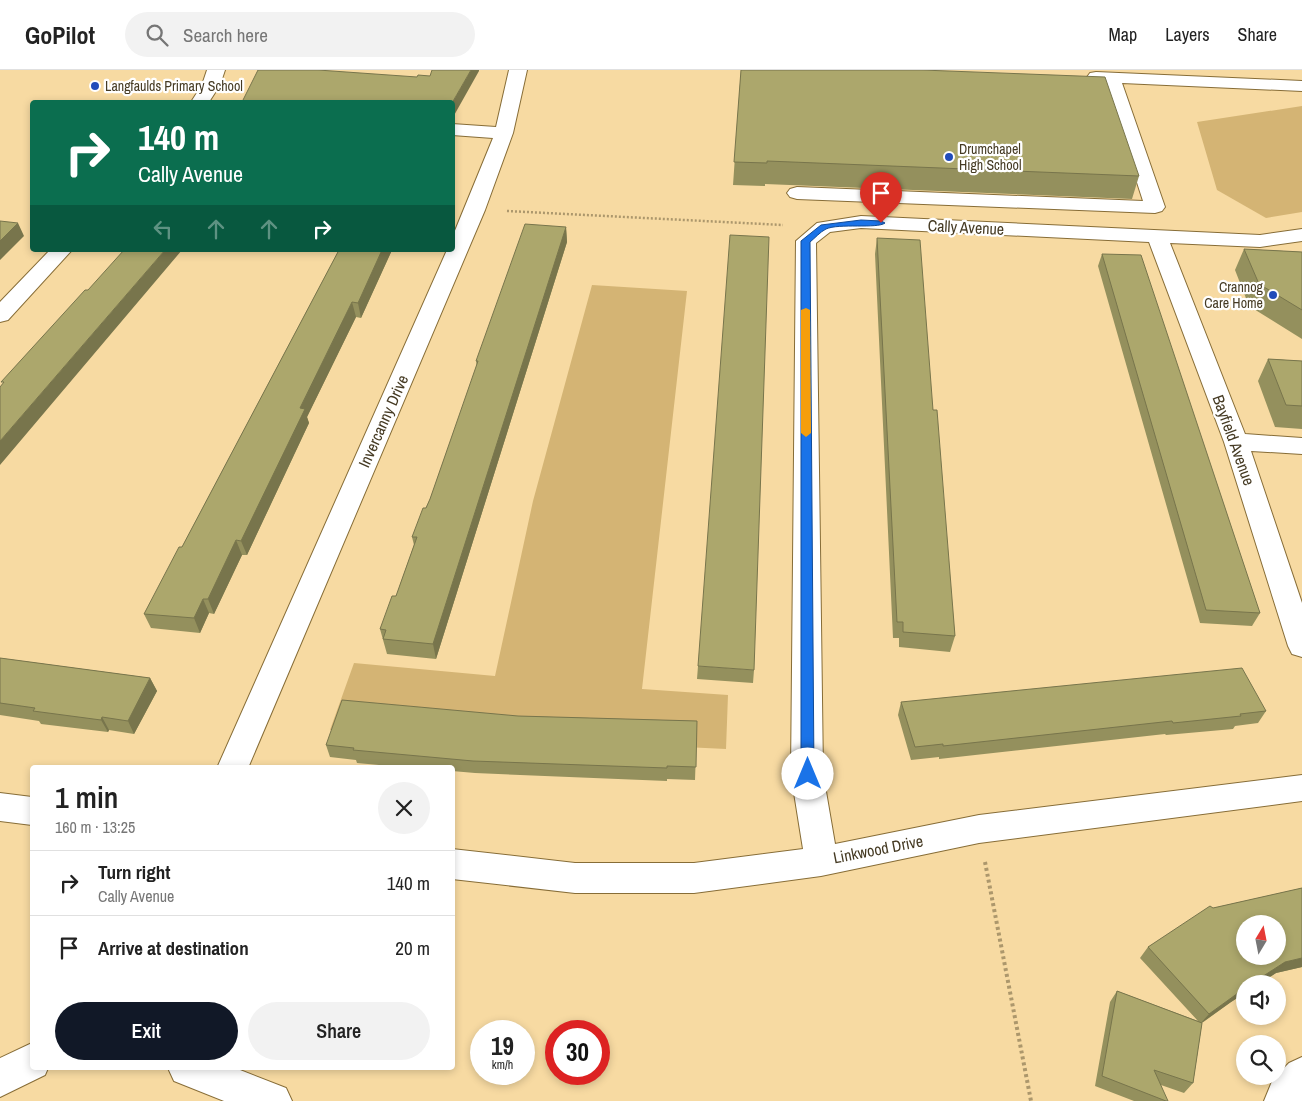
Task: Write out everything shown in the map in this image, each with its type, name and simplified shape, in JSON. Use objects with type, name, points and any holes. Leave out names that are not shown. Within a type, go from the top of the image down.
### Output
[{"type":"street","points":[[201,100],[211,85],[216,70]]},
{"type":"street","name":"Invercanny Drive","points":[[233,765],[475,210],[504,132],[518,70]]},
{"type":"street","points":[[1083,77],[1302,86]]},
{"type":"street","points":[[797,193],[1156,207],[1112,78]]},
{"type":"street","points":[[455,129],[504,132]]},
{"type":"street","name":"Cally Avenue","points":[[824,227],[861,222],[1260,241],[1302,235]]},
{"type":"street","points":[[821,861],[808,774],[806,241],[824,227]]},
{"type":"street","name":"Bayfield Avenue","points":[[1157,237],[1236,442],[1302,646]]},
{"type":"street","points":[[0,315],[60,252]]},
{"type":"street","points":[[1236,442],[1302,446]]},
{"type":"street","name":"Linkwood Drive","points":[[455,864],[575,878],[694,878],[821,861],[978,829],[1302,788]]},
{"type":"street","points":[[0,807],[30,811]]},
{"type":"street","points":[[0,1078],[30,1063]]},
{"type":"street","points":[[192,1070],[273,1101]]},
{"type":"street","points":[[1283,1101],[1286,1092],[1302,1076]]},
{"type":"path","points":[[475,210],[824,227]]},
{"type":"path","points":[[978,829],[1031,1101]]},
{"type":"shaded area","points":[[1302,106],[1302,212],[1266,218],[1217,190],[1197,122]]},
{"type":"shaded area","points":[[592,285],[687,291],[642,689],[728,695],[726,749],[330,730],[354,663],[495,676],[533,501]]},
{"type":"building","points":[[258,70],[318,70],[417,77],[418,75],[430,76],[432,70],[471,70],[454,100],[243,100]]},
{"type":"building","points":[[741,70],[922,70],[1105,77],[1139,176],[767,161],[767,163],[734,162]]},
{"type":"building","points":[[0,221],[18,223],[0,241]]},
{"type":"building","points":[[525,224],[566,227],[433,644],[383,639],[386,630],[380,629],[392,596],[396,596],[417,537],[412,537],[423,508],[426,508],[430,499],[478,361],[476,361]]},
{"type":"building","points":[[730,235],[769,237],[754,670],[698,666]]},
{"type":"building","points":[[877,238],[920,240],[933,410],[937,410],[955,636],[903,632],[903,622],[897,622]]},
{"type":"building","points":[[1244,249],[1302,252],[1302,310],[1259,284]]},
{"type":"building","points":[[122,252],[163,252],[0,441],[0,387],[4,382],[1,382],[85,290],[88,290]]},
{"type":"building","points":[[338,252],[381,252],[358,303],[352,302],[300,408],[305,409],[241,541],[236,540],[208,599],[203,599],[194,618],[144,614],[179,547],[182,547]]},
{"type":"building","points":[[1102,254],[1141,255],[1260,613],[1206,610]]},
{"type":"building","points":[[1268,359],[1302,361],[1302,406],[1286,405]]},
{"type":"building","points":[[0,658],[150,678],[128,721],[102,717],[101,720],[33,711],[35,708],[0,703]]},
{"type":"building","points":[[1242,668],[1266,711],[1240,714],[1241,716],[1173,723],[1172,721],[943,746],[943,744],[915,747],[901,702]]},
{"type":"building","points":[[342,700],[518,716],[697,721],[696,767],[667,766],[667,768],[473,761],[353,750],[354,748],[326,745]]},
{"type":"building","points":[[1302,888],[1302,958],[1286,962],[1286,915],[1236,915],[1236,965],[1280,965],[1265,975],[1236,975],[1236,994],[1209,1014],[1148,947],[1210,906],[1213,908]]},
{"type":"building","points":[[1117,991],[1202,1023],[1193,1083],[1154,1070],[1168,1101],[1102,1076]]},
{"type":"slow traffic","points":[[806,310],[806,433]]},
{"type":"place","name":"Langfaulds Primary School","points":[[95,86]]},
{"type":"place","name":"Drumchapel High School","points":[[949,157]]},
{"type":"place","name":"Crannog Care Home","points":[[1273,295]]},
{"type":"route","points":[[808,774],[806,241],[824,227],[861,222],[881,223]]}]
